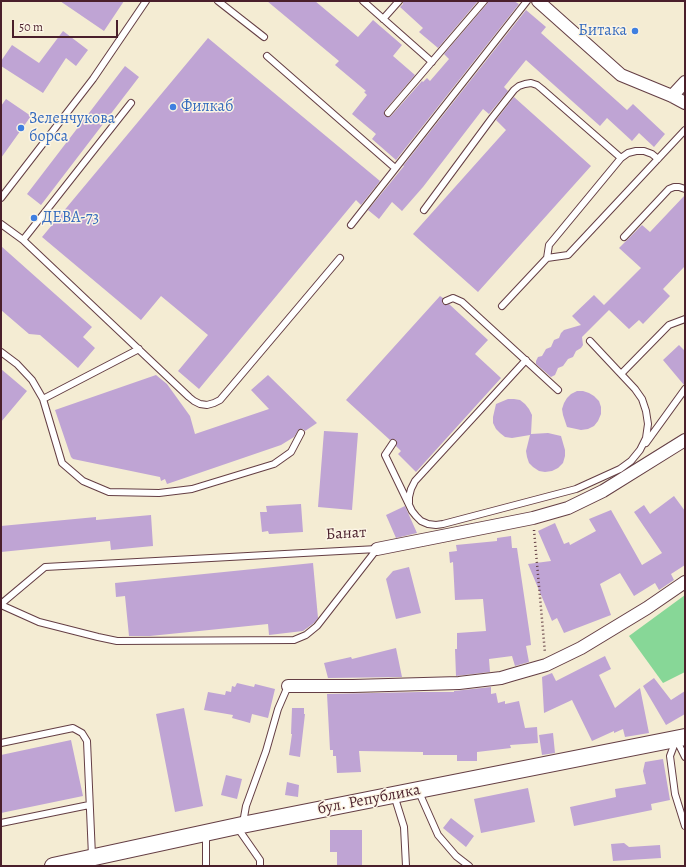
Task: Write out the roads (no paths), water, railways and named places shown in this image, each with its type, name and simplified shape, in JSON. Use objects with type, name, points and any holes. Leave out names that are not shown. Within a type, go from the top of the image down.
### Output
[{"type":"street","points":[[538,1],[621,75],[672,96],[685,103]]},
{"type":"street","points":[[672,96],[685,82]]},
{"type":"street","name":"Банат","points":[[377,549],[532,518],[568,508],[603,491],[685,440]]},
{"type":"street","points":[[288,686],[459,683],[500,678],[546,665],[581,648],[647,608],[685,582]]},
{"type":"street","name":"бул. Република","points":[[53,866],[239,826],[681,738]]},
{"type":"lane","points":[[1,198],[93,79],[146,1]]},
{"type":"lane","points":[[218,1],[264,37]]},
{"type":"lane","points":[[363,1],[432,62]]},
{"type":"lane","points":[[383,19],[399,1]]},
{"type":"lane","points":[[388,113],[484,1]]},
{"type":"lane","points":[[351,224],[527,1]]},
{"type":"lane","points":[[267,56],[395,168]]},
{"type":"lane","points":[[424,210],[514,90],[525,84],[531,83],[542,88],[621,158]]},
{"type":"lane","points":[[23,240],[131,103]]},
{"type":"lane","points":[[547,258],[568,255],[685,130]]},
{"type":"lane","points":[[502,306],[547,258],[549,246],[621,158],[628,153],[644,151],[652,154],[658,159]]},
{"type":"lane","points":[[624,237],[669,189],[679,187],[685,189]]},
{"type":"lane","points":[[1,224],[23,240],[194,401],[200,404],[214,403],[220,400],[340,258]]},
{"type":"lane","points":[[446,301],[453,298],[462,302],[558,390]]},
{"type":"lane","points":[[621,374],[669,325],[685,319]]},
{"type":"lane","points":[[590,341],[635,389],[642,399],[648,424],[646,438],[640,450]]},
{"type":"lane","points":[[43,399],[139,349]]},
{"type":"lane","points":[[1,352],[17,364],[32,380],[43,399],[62,463],[83,481],[109,492],[159,493],[192,489],[274,464],[291,452],[301,433]]},
{"type":"lane","points":[[410,506],[410,493],[415,481],[526,360]]},
{"type":"lane","points":[[393,443],[385,455],[412,512],[421,521],[428,524],[443,524],[576,489],[620,469],[631,461],[640,450],[685,389]]},
{"type":"lane","points":[[1,604],[39,622],[117,641],[294,640],[306,635],[317,626],[377,549]]},
{"type":"lane","name":"Банат","points":[[1,604],[45,567],[377,549]]},
{"type":"lane","points":[[260,866],[260,860],[239,826],[266,752],[278,709],[288,686]]},
{"type":"lane","points":[[1,743],[73,728],[82,732],[87,741],[92,858]]},
{"type":"lane","points":[[681,738],[685,757]]},
{"type":"lane","points":[[681,738],[670,756],[675,794],[685,822]]},
{"type":"lane","points":[[418,790],[438,835],[456,856],[469,866]]},
{"type":"lane","points":[[394,795],[404,827],[406,866]]},
{"type":"lane","points":[[1,823],[89,805]]},
{"type":"lane","points":[[206,833],[206,866]]},
{"type":"place","name":"Битака","points":[[635,31]]},
{"type":"place","name":"Филкаб","points":[[173,107]]},
{"type":"place","name":"Зеленчукова борса","points":[[21,128]]},
{"type":"place","name":"ДЕВА-73","points":[[34,218]]}]
